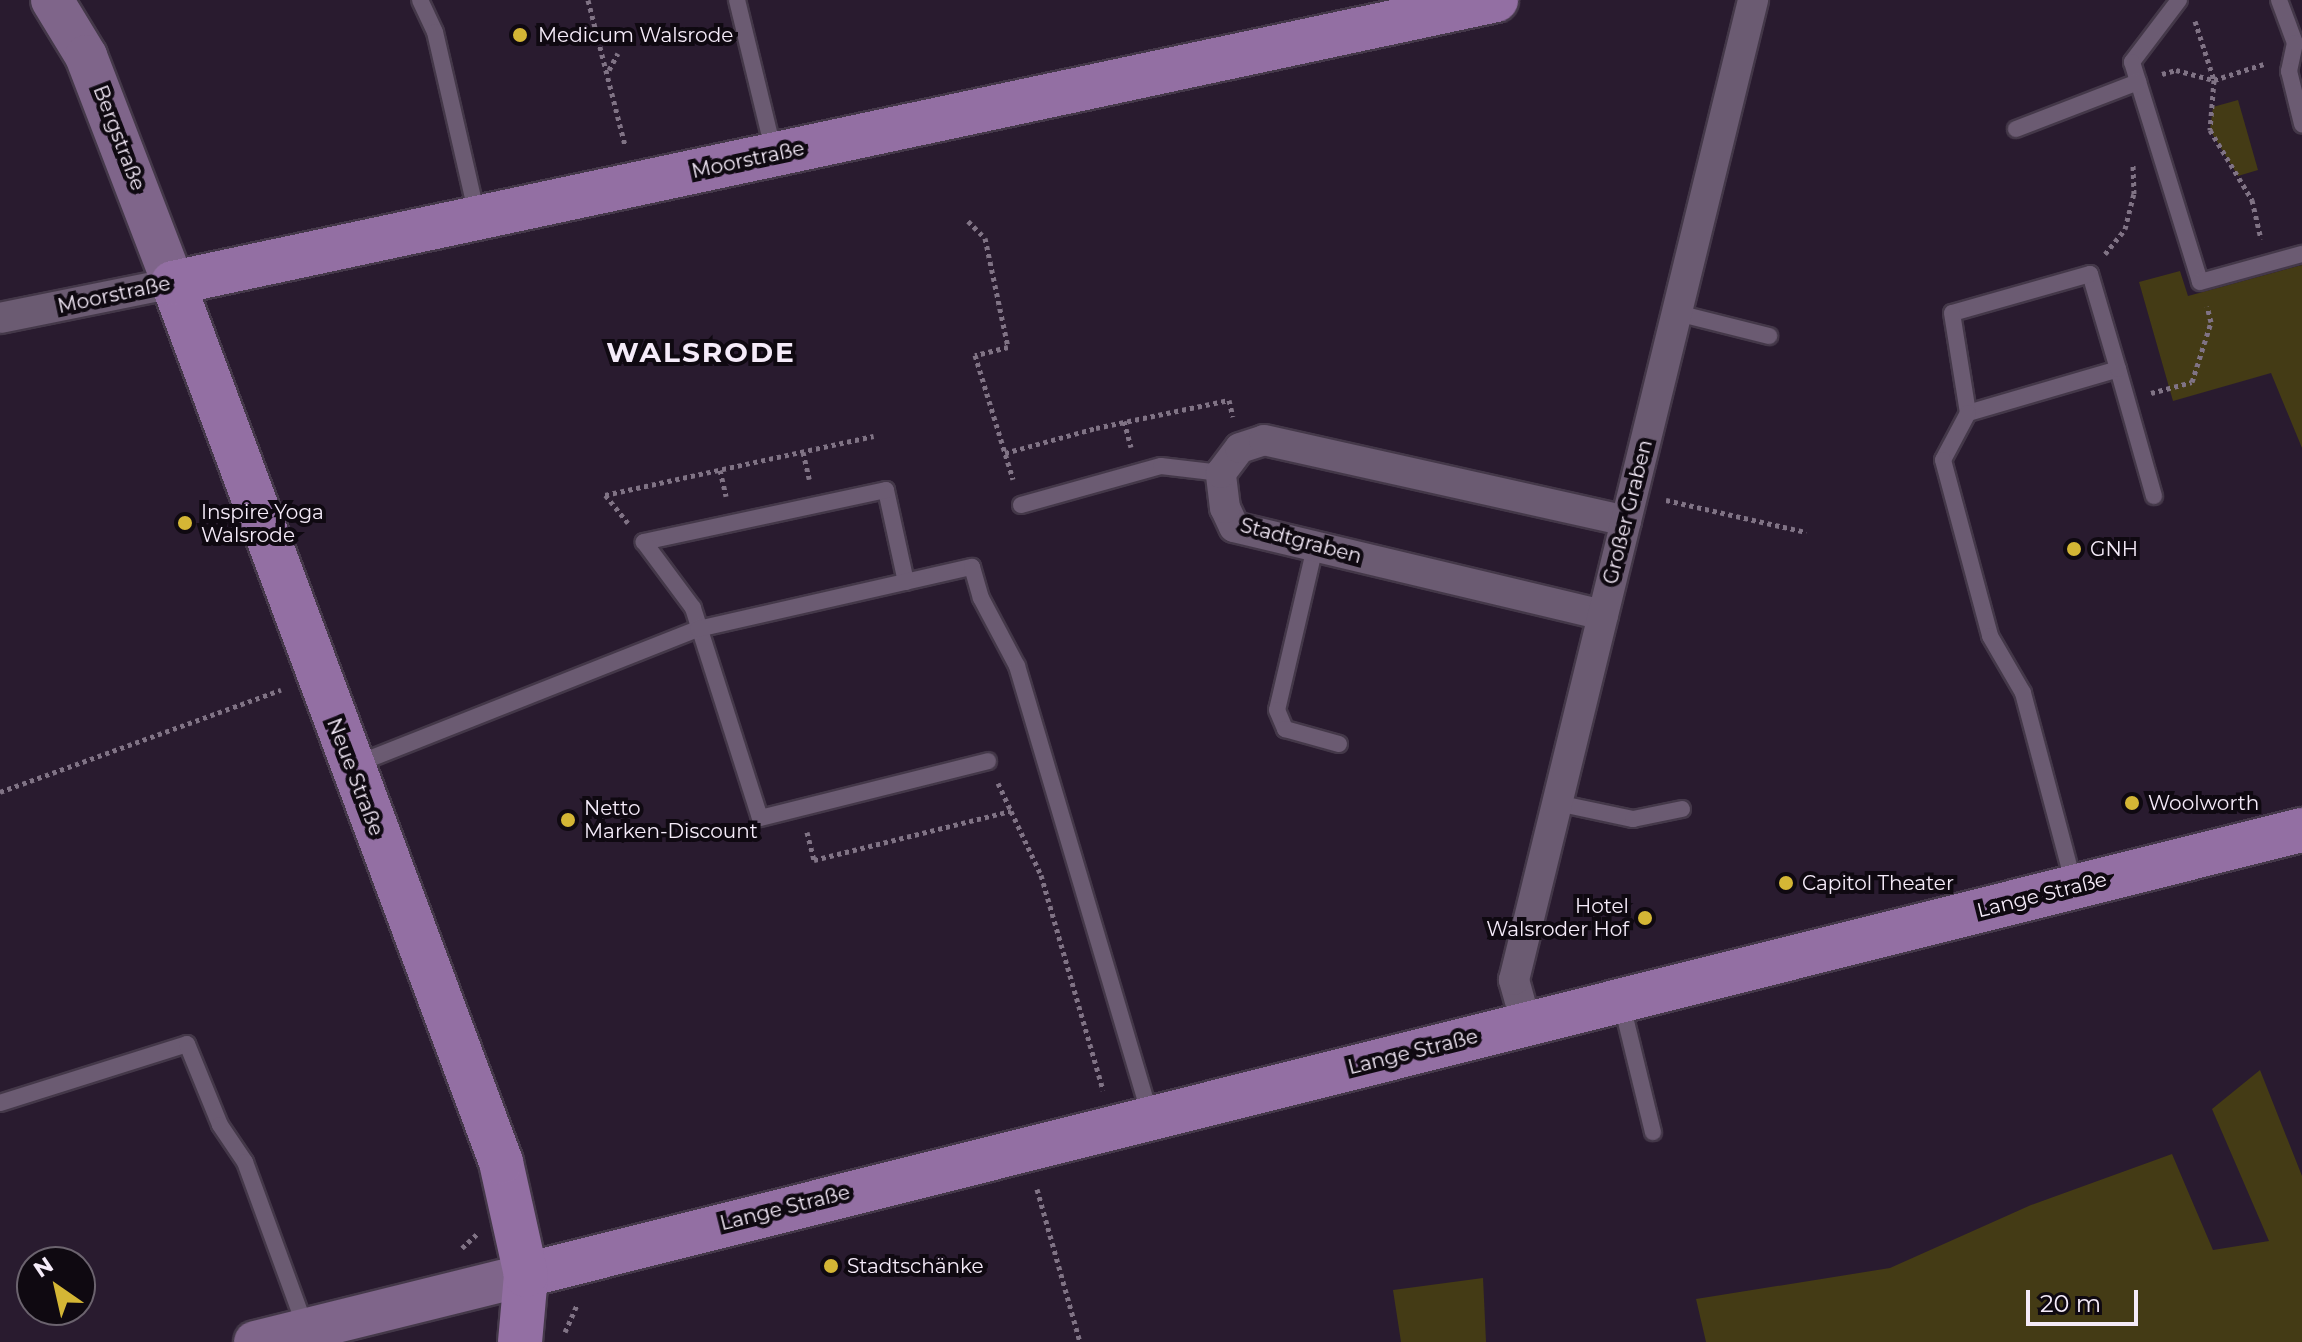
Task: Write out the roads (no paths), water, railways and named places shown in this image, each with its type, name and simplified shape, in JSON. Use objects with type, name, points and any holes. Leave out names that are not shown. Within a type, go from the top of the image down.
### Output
[{"type":"main road","name":"Bergstraße","points":[[52,0],[86,56],[173,283]]},
{"type":"main road","name":"Moorstraße","points":[[173,283],[1496,0]]},
{"type":"main road","name":"Neue Straße","points":[[173,283],[501,1162],[526,1275],[520,1342]]},
{"type":"main road","name":"Lange Straße","points":[[526,1275],[2302,830]]},
{"type":"main road","points":[[255,1342],[526,1275]]},
{"type":"street","name":"Großer Graben","points":[[1526,1023],[1514,980],[1753,0]]},
{"type":"street","name":"Moorstraße","points":[[0,318],[173,283]]},
{"type":"street","points":[[1221,473],[1240,448],[1264,440],[1630,507]]},
{"type":"street","name":"Stadtgraben","points":[[1221,473],[1225,508],[1234,527],[1603,615]]},
{"type":"lane","points":[[420,0],[435,32],[478,218]]},
{"type":"lane","points":[[737,0],[774,155]]},
{"type":"lane","points":[[2279,0],[2295,43],[2289,71],[2302,124]]},
{"type":"lane","points":[[2185,5],[2132,62],[2200,282],[2302,254]]},
{"type":"lane","points":[[2016,129],[2138,82]]},
{"type":"lane","points":[[2074,887],[2023,693],[1990,636],[1943,460],[1968,413],[1952,313],[2090,274],[2154,496]]},
{"type":"lane","points":[[1677,313],[1769,336]]},
{"type":"lane","points":[[1968,413],[2118,369]]},
{"type":"lane","points":[[1021,505],[1161,466],[1221,473]]},
{"type":"lane","points":[[906,582],[886,490],[644,542],[693,608],[760,818],[988,761]]},
{"type":"lane","points":[[1315,547],[1277,710],[1285,729],[1339,744]]},
{"type":"lane","points":[[351,766],[698,629],[972,567],[981,598],[1017,666],[1132,1122]]},
{"type":"lane","points":[[1557,803],[1633,819],[1682,809]]},
{"type":"lane","points":[[1621,1000],[1653,1132]]},
{"type":"lane","points":[[0,1103],[187,1044],[220,1125],[245,1162],[306,1329]]},
{"type":"place","name":"Medicum Walsrode","points":[[520,35]]},
{"type":"place","name":"Inspire Yoga Walsrode","points":[[185,523]]},
{"type":"place","name":"GNH","points":[[2074,549]]},
{"type":"place","name":"Woolworth","points":[[2132,803]]},
{"type":"place","name":"Netto Marken-Discount","points":[[568,820]]},
{"type":"place","name":"Capitol Theater","points":[[1786,883]]},
{"type":"place","name":"Hotel Walsroder Hof","points":[[1645,918]]},
{"type":"place","name":"Stadtschänke","points":[[831,1266]]},
{"type":"district","name":"WALSRODE","points":[[701,352]]}]
